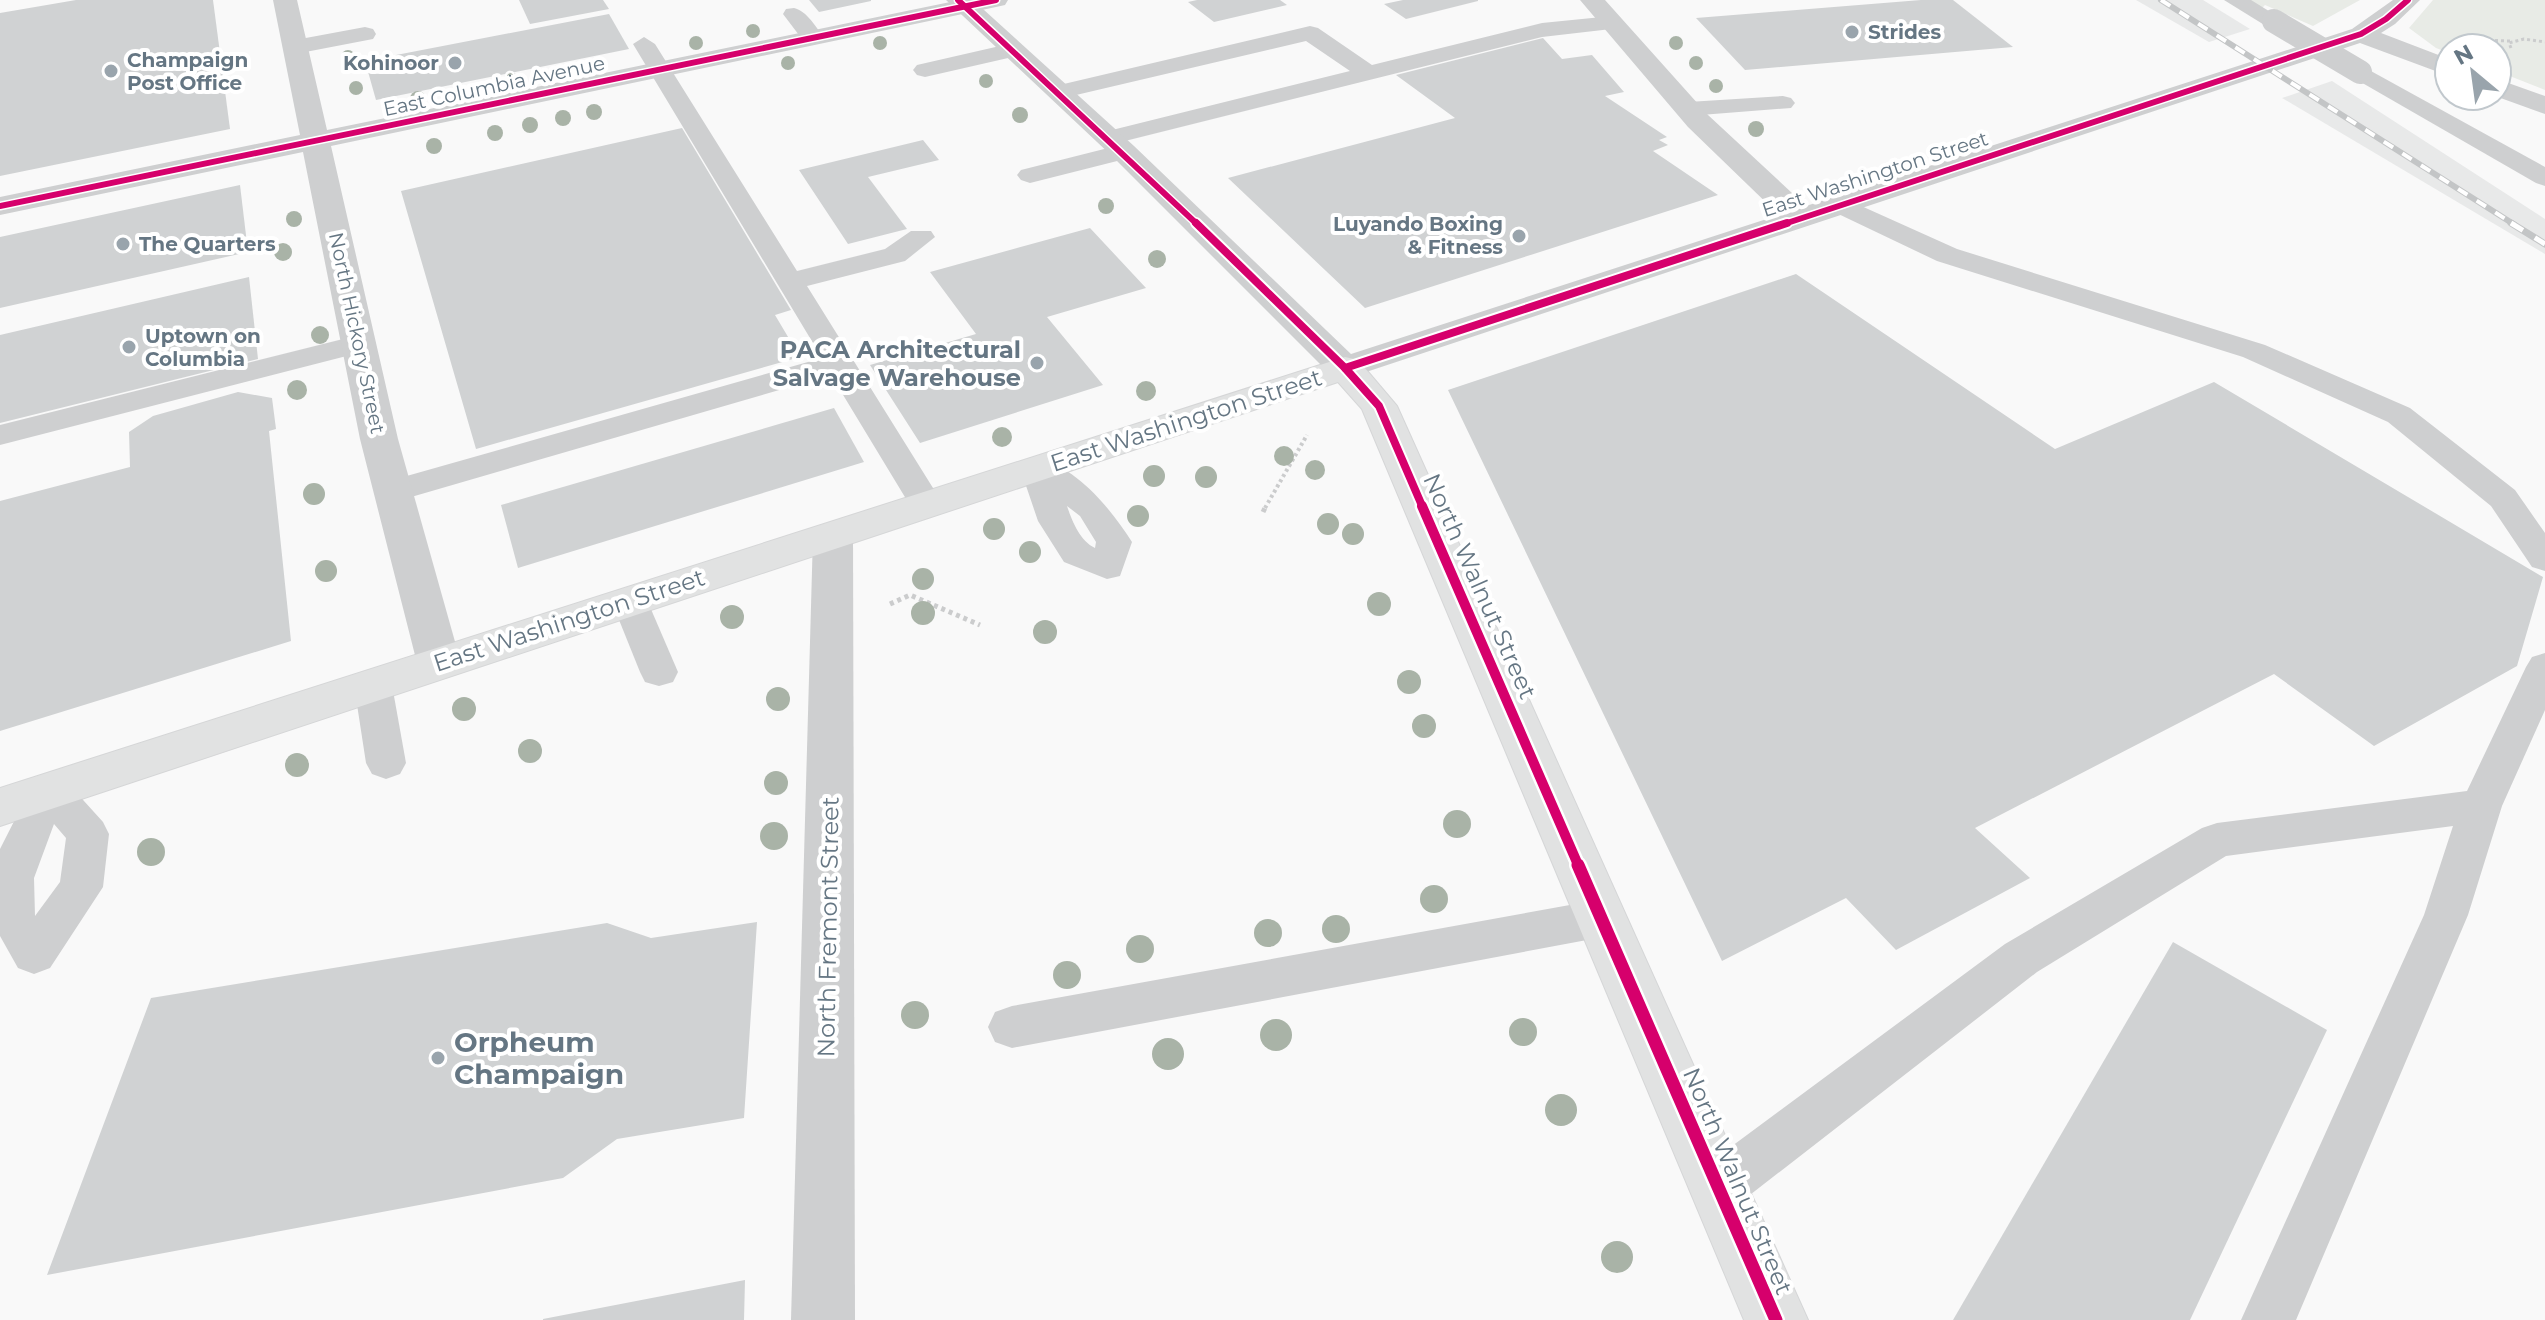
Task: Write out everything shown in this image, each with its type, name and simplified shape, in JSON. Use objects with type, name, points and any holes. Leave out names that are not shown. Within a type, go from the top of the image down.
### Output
[{"type":"main road","name":"East Washington Street","points":[[0,807],[1345,368]]},
{"type":"main road","name":"North Walnut Street","points":[[1345,368],[1379,406],[1776,1320]]},
{"type":"street","name":"North Hickory Street","points":[[285,0],[359,344],[439,663]]},
{"type":"street","name":"East Columbia Avenue","points":[[0,206],[813,38],[962,3],[996,0]]},
{"type":"street","points":[[1592,0],[1688,109],[1799,217]]},
{"type":"street","name":"East Washington Street","points":[[1345,368],[2361,34],[2386,19],[2408,0]]},
{"type":"street","name":"North Walnut Street","points":[[962,3],[1116,145],[1345,368]]},
{"type":"street","points":[[2361,34],[2433,62]]},
{"type":"street","points":[[2513,93],[2545,106]]},
{"type":"street","name":"North Fremont Street","points":[[823,1320],[833,535]]},
{"type":"lane","points":[[2235,0],[2545,178]]},
{"type":"lane","points":[[794,14],[813,38]]},
{"type":"lane","points":[[1030,175],[1116,145],[1368,73],[1542,30],[1612,23]]},
{"type":"lane","points":[[1059,92],[1310,33],[1368,73]]},
{"type":"lane","points":[[295,47],[365,34]]},
{"type":"lane","points":[[644,44],[926,504]]},
{"type":"lane","points":[[925,70],[1013,50]]},
{"type":"lane","points":[[1688,109],[1783,103]]},
{"type":"lane","points":[[1839,204],[1947,255],[2254,351],[2399,415],[2503,498],[2545,559]]},
{"type":"lane","points":[[789,282],[895,255],[921,237]]},
{"type":"lane","points":[[0,435],[359,344]]},
{"type":"lane","points":[[394,491],[839,363]]},
{"type":"lane","points":[[629,600],[659,672]]},
{"type":"lane","points":[[2268,1320],[2446,915],[2481,806],[2545,667]]},
{"type":"lane","points":[[373,685],[386,763]]},
{"type":"lane","points":[[1719,1187],[2021,958],[2217,840],[2481,806]]},
{"type":"lane","points":[[1012,1027],[1603,918]]},
{"type":"path","points":[[1263,512],[1307,435]]},
{"type":"path","points":[[890,604],[910,595],[980,625]]},
{"type":"shaded area","points":[[2136,0],[2203,0],[2250,29],[2209,42]]},
{"type":"shaded area","points":[[2243,0],[2360,0],[2313,26],[2265,5],[2260,10]]},
{"type":"shaded area","points":[[2433,0],[2545,0],[2545,90],[2513,77],[2513,32],[2433,32],[2433,46],[2409,28]]},
{"type":"shaded area","points":[[2332,81],[2545,219],[2545,254],[2282,98]]},
{"type":"building","name":"Champaign Post Office","points":[[76,0],[213,0],[230,129],[0,176],[0,13]]},
{"type":"building","points":[[519,0],[603,0],[609,9],[530,24]]},
{"type":"building","points":[[809,0],[871,0],[871,1],[819,12]]},
{"type":"building","points":[[1280,0],[1287,5],[1214,22],[1188,2]]},
{"type":"building","points":[[1403,0],[1478,1],[1406,19],[1384,4]]},
{"type":"building","name":"Strides","points":[[1953,0],[2013,47],[1745,70],[1696,18]]},
{"type":"building","name":"Kohinoor","points":[[609,14],[629,49],[376,100],[365,61]]},
{"type":"building","points":[[1543,38],[1562,59],[1592,55],[1624,92],[1605,96],[1667,137],[1659,140],[1668,145],[1653,151],[1718,195],[1365,308],[1228,178],[1455,118],[1396,75]]},
{"type":"building","points":[[682,128],[791,310],[775,315],[800,357],[476,449],[401,191]]},
{"type":"building","points":[[923,140],[939,160],[868,177],[907,229],[848,244],[799,170]]},
{"type":"building","name":"The Quarters","points":[[240,185],[248,252],[0,308],[0,237]]},
{"type":"building","points":[[1090,228],[1146,288],[1047,317],[1103,385],[920,443],[870,365],[976,334],[930,272]]},
{"type":"building","points":[[1796,274],[2055,449],[2214,382],[2543,577],[2517,666],[2374,746],[2274,674],[1975,828],[2030,878],[1896,950],[1846,898],[1722,961],[1448,390]]},
{"type":"building","name":"Uptown on Columbia","points":[[249,277],[258,359],[0,423],[0,335]]},
{"type":"building","points":[[238,392],[272,398],[276,429],[269,431],[291,641],[0,731],[0,501],[130,467],[129,432],[153,416]]},
{"type":"building","points":[[834,408],[864,462],[518,568],[501,505]]},
{"type":"building","name":"Orpheum Champaign","points":[[757,922],[744,1118],[617,1139],[563,1178],[47,1275],[151,998],[607,923],[651,938]]},
{"type":"building","points":[[2173,942],[2327,1030],[2190,1320],[1953,1320]]},
{"type":"building","points":[[745,1280],[744,1320],[543,1320],[543,1319]]},
{"type":"railway","points":[[2161,0],[2515,225]]},
{"type":"railway","points":[[2511,223],[2545,244]]},
{"type":"cycle path","points":[[958,0],[1124,152],[1345,368],[1379,406],[1776,1320]]},
{"type":"cycle path","points":[[0,206],[996,0]]},
{"type":"cycle path","points":[[1345,368],[2361,34],[2386,19],[2408,0]]},
{"type":"place","name":"Strides","points":[[1852,32]]},
{"type":"place","name":"Kohinoor","points":[[455,63]]},
{"type":"place","name":"Champaign Post Office","points":[[111,71]]},
{"type":"place","name":"Luyando Boxing & Fitness","points":[[1519,236]]},
{"type":"place","name":"The Quarters","points":[[123,244]]},
{"type":"place","name":"Uptown on Columbia","points":[[129,347]]},
{"type":"place","name":"PACA Architectural Salvage Warehouse","points":[[1037,363]]},
{"type":"place","name":"Orpheum Champaign","points":[[438,1058]]}]
